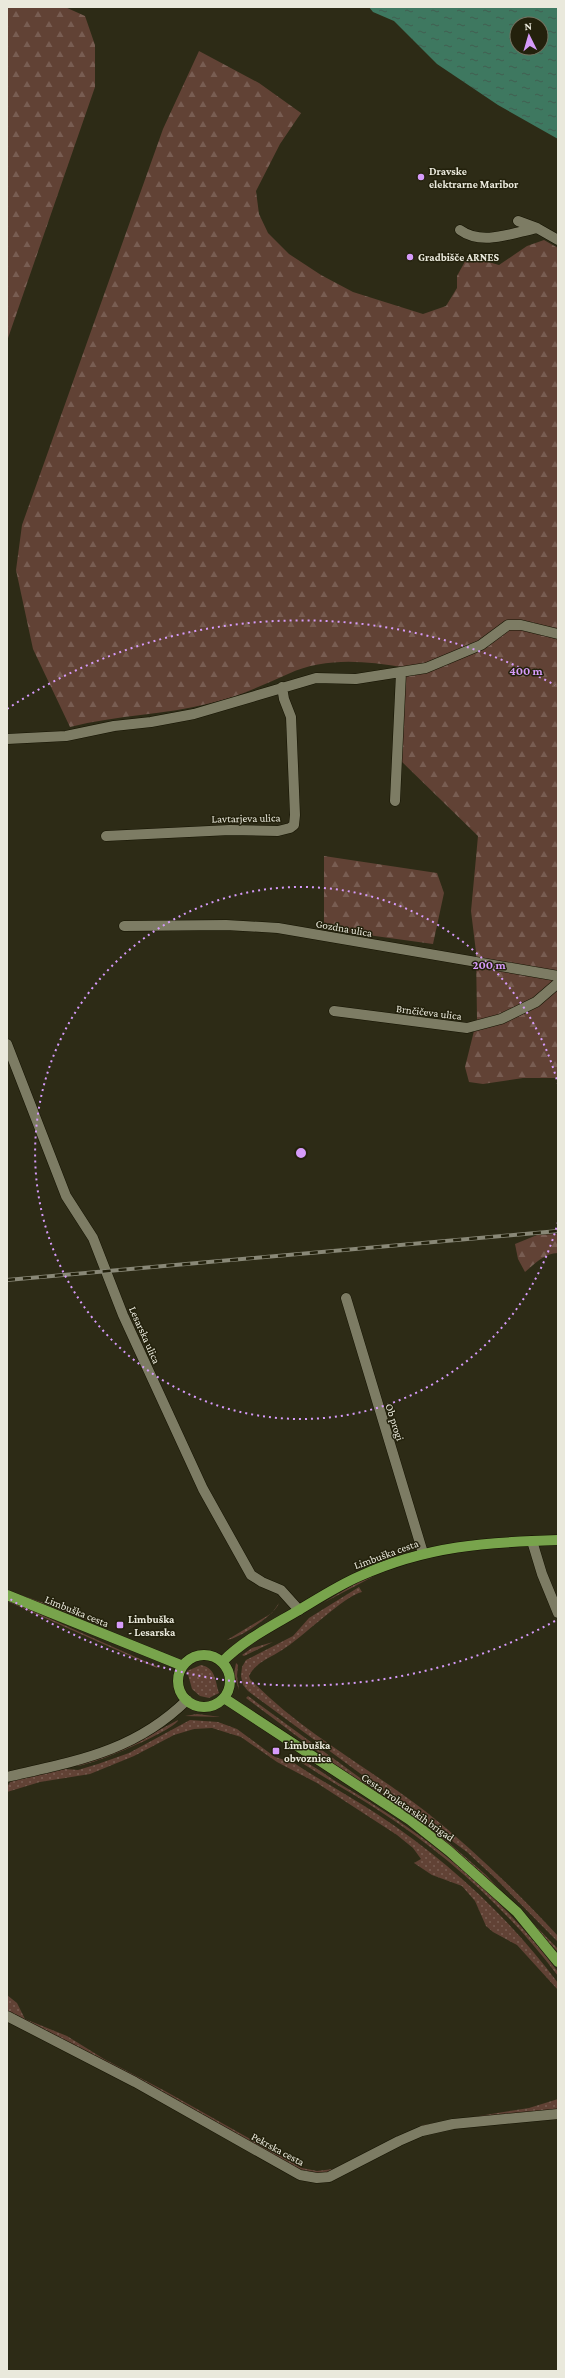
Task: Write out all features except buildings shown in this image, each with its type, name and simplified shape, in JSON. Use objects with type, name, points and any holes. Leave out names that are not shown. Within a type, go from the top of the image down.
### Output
[{"type":"main road","name":"Limbuška cesta","points":[[222,1662],[232,1652],[272,1624],[358,1576],[424,1553],[482,1543],[558,1540]]},
{"type":"main road","name":"Limbuška cesta","points":[[7,1595],[183,1666]]},
{"type":"main road","points":[[202,1655],[216,1658],[222,1662],[229,1676],[230,1683],[224,1698],[206,1707],[192,1704],[187,1700],[179,1687],[180,1672],[188,1660],[202,1655]]},
{"type":"main road","name":"Cesta Proletarskih brigad","points":[[224,1698],[403,1816],[449,1851],[517,1912],[558,1962]]},
{"type":"street","points":[[518,221],[537,228],[558,240]]},
{"type":"street","points":[[460,230],[468,236],[478,238],[510,235],[537,228]]},
{"type":"street","points":[[7,740],[66,736],[114,726],[181,717],[316,678],[356,679],[426,668],[481,645],[508,625],[521,625],[558,634]]},
{"type":"street","points":[[395,800],[400,673]]},
{"type":"street","name":"Lavtarjeva ulica","points":[[106,836],[230,830],[278,831],[290,828],[294,824],[295,815],[291,717],[284,699],[282,687]]},
{"type":"street","name":"Gozdna ulica","points":[[124,926],[226,925],[278,928],[558,976]]},
{"type":"street","name":"Brnčičeva ulica","points":[[334,1011],[467,1028],[501,1019],[536,1002],[558,984]]},
{"type":"street","name":"Lesarska ulica","points":[[7,1044],[66,1196],[93,1238],[123,1315],[203,1489],[252,1575],[262,1582],[281,1590],[299,1610]]},
{"type":"street","name":"Ob progi","points":[[346,1298],[373,1393],[424,1553]]},
{"type":"street","points":[[532,1541],[542,1574],[558,1613]]},
{"type":"street","points":[[7,1777],[62,1764],[120,1747],[152,1730],[187,1700]]},
{"type":"street","name":"Pekrska cesta","points":[[7,2016],[135,2082],[294,2172],[311,2177],[329,2177],[339,2174],[399,2141],[422,2131],[453,2124],[558,2114]]},
{"type":"green space","points":[[7,7],[65,7],[85,16],[95,45],[95,87],[7,341]]},
{"type":"green space","points":[[199,51],[259,83],[301,113],[280,144],[256,191],[259,214],[268,233],[289,254],[321,275],[353,292],[423,314],[446,306],[457,288],[457,276],[468,256],[499,265],[527,246],[544,240],[558,248],[558,1078],[523,1078],[483,1084],[469,1082],[465,1067],[477,1019],[476,952],[471,911],[478,836],[400,760],[402,667],[359,662],[316,665],[288,674],[231,697],[194,707],[105,720],[70,727],[33,649],[16,570],[22,525],[163,129]]},
{"type":"green space","points":[[324,856],[437,873],[444,893],[433,944],[324,929]]},
{"type":"green space","points":[[558,1234],[558,1253],[553,1253],[544,1257],[525,1272],[518,1259],[515,1244],[537,1235]]},
{"type":"green space","points":[[378,1574],[323,1603],[358,1582]]},
{"type":"green space","points":[[359,1587],[362,1592],[345,1601],[282,1650],[255,1667],[249,1676],[250,1679],[291,1716],[425,1811],[460,1840],[494,1871],[542,1919],[558,1936],[558,1942],[467,1852],[248,1691],[243,1685],[241,1676],[242,1667],[246,1660],[293,1636],[309,1618]]},
{"type":"green space","points":[[21,1595],[100,1623],[99,1624]]},
{"type":"green space","points":[[8,1600],[158,1667],[157,1668],[9,1602]]},
{"type":"green space","points":[[270,1614],[256,1626],[239,1636],[227,1640]]},
{"type":"green space","points":[[273,1642],[244,1656],[242,1655],[252,1648]]},
{"type":"green space","points":[[236,1663],[238,1665],[237,1676],[239,1690],[234,1674]]},
{"type":"green space","points":[[201,1665],[210,1669],[216,1680],[219,1693],[209,1698],[200,1696],[192,1689],[187,1671]]},
{"type":"green space","points":[[248,1696],[449,1843],[486,1875],[558,1949],[558,1952],[485,1877],[246,1698]]},
{"type":"green space","points":[[197,1714],[221,1717],[185,1716]]},
{"type":"green space","points":[[178,1720],[174,1725],[163,1731],[113,1755],[82,1765],[74,1766],[122,1750]]},
{"type":"green space","points":[[190,1720],[218,1722],[237,1729],[275,1757],[294,1763],[367,1807],[428,1850],[497,1912],[539,1958],[558,1983],[558,1990],[517,1945],[493,1932],[486,1926],[475,1901],[462,1886],[432,1875],[414,1863],[421,1859],[413,1848],[397,1835],[317,1783],[277,1762],[241,1737],[212,1728],[194,1729],[174,1735],[134,1756],[90,1774],[40,1782],[7,1792],[7,1787],[11,1781],[65,1769],[78,1770],[98,1764],[129,1753]]},
{"type":"green space","points":[[293,1757],[311,1765],[371,1803],[431,1844],[459,1867],[511,1916],[558,1972],[558,1976],[498,1906],[453,1865],[404,1827]]},
{"type":"green space","points":[[7,1995],[17,2003],[25,2019],[67,2036],[104,2059],[165,2091],[302,2168],[317,2171],[333,2169],[423,2125],[529,2108],[558,2099],[558,2109],[459,2120],[330,2173],[307,2174],[7,2014]]},
{"type":"water","points":[[369,7],[558,7],[558,139],[498,105],[437,64],[394,21],[373,12]]},
{"type":"railway","points":[[7,1280],[558,1231]]},
{"type":"place","name":"Dravske elektrarne Maribor","points":[[421,177]]},
{"type":"place","name":"Gradbišče ARNES","points":[[410,257]]},
{"type":"place","name":"Limbuška - Lesarska","points":[[120,1625]]},
{"type":"place","name":"Limbuška obvoznica","points":[[276,1751]]}]
